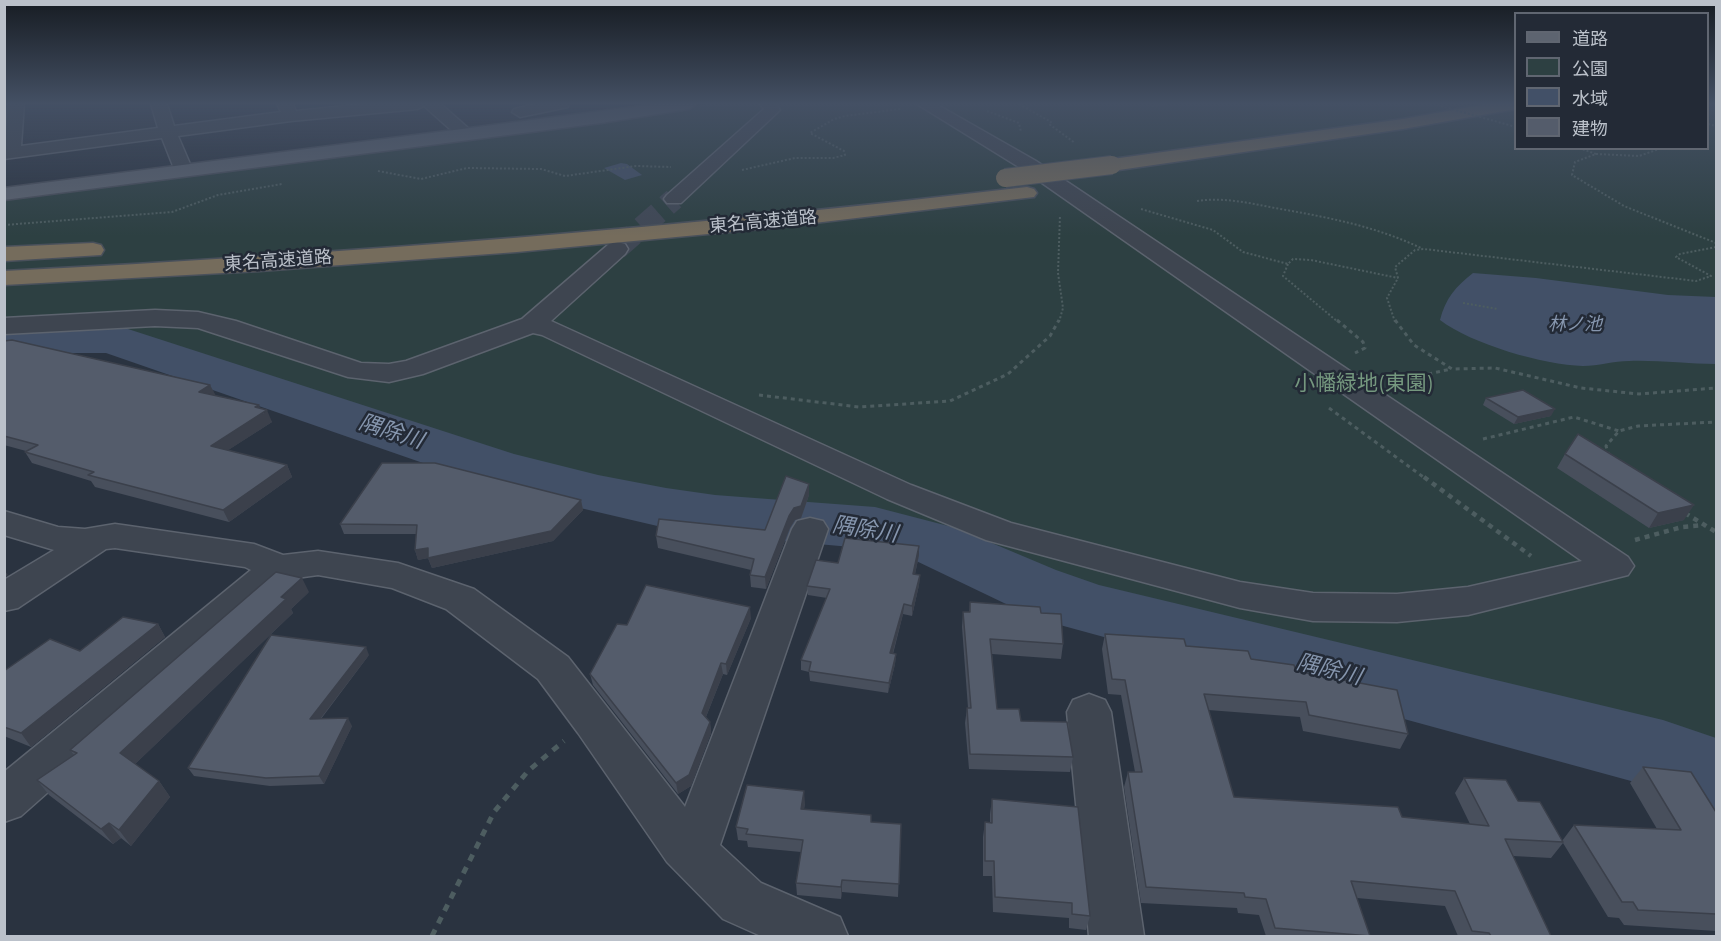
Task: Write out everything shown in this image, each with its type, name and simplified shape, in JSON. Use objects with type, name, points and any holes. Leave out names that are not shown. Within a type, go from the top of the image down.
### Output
[{"type":"highway","name":"東名高速道路","points":[[650,213],[1005,178],[1233,148]]},
{"type":"highway","name":"東名高速道路","points":[[4,278],[473,247],[776,221],[1027,193],[1343,148]]},
{"type":"highway","points":[[4,254],[111,249]]},
{"type":"main road","points":[[4,194],[366,148]]},
{"type":"street","points":[[8,154],[54,148]]},
{"type":"street","points":[[174,148],[184,171]]},
{"type":"street","points":[[674,199],[730,148]]},
{"type":"street","points":[[979,148],[1601,570]]},
{"type":"street","points":[[4,326],[120,319],[198,320],[227,327],[358,371],[388,373],[413,368],[531,325],[617,249]]},
{"type":"street","points":[[531,325],[549,327],[800,447],[899,492],[999,532],[1240,595],[1313,607],[1397,608],[1468,601],[1601,570]]},
{"type":"street","points":[[4,522],[43,538],[93,542]]},
{"type":"street","points":[[685,846],[700,834],[810,529]]},
{"type":"street","points":[[4,598],[93,542],[115,536],[254,556],[278,568]]},
{"type":"street","points":[[4,801],[278,568],[318,563],[398,576],[460,599],[553,668],[594,720],[685,846],[742,902],[821,936]]},
{"type":"street","points":[[1089,712],[1117,936]]},
{"type":"path","points":[[697,178],[795,158],[833,158],[845,155],[844,151],[838,148]]},
{"type":"path","points":[[1585,150],[1596,154],[1626,156],[1652,155],[1659,150]]},
{"type":"path","points":[[1596,154],[1575,162],[1572,175],[1616,204],[1716,245]]},
{"type":"path","points":[[371,170],[421,179],[467,168],[541,169],[565,176],[636,166]]},
{"type":"path","points":[[4,225],[172,212],[218,195],[289,183]]},
{"type":"path","points":[[1197,201],[1207,199],[1254,204],[1327,218],[1378,230],[1405,239],[1424,249]]},
{"type":"path","points":[[754,394],[859,407],[950,400],[1008,374],[1050,336],[1059,322],[1063,308],[1058,273],[1061,212]]},
{"type":"path","points":[[1452,369],[1414,345],[1396,324],[1388,298],[1398,278],[1395,267],[1414,250],[1424,249],[1696,281],[1711,276],[1676,257],[1716,245]]},
{"type":"path","points":[[1288,264],[1283,276],[1364,342],[1365,348],[1347,356]]},
{"type":"path","points":[[1463,303],[1498,309]]},
{"type":"path","points":[[1396,381],[1452,369],[1496,368],[1581,388],[1639,394],[1716,388]]},
{"type":"path","points":[[1472,441],[1574,417],[1619,431]]},
{"type":"path","points":[[1611,464],[1606,446],[1619,431],[1638,426],[1716,422]]},
{"type":"path","points":[[1677,509],[1716,532]]},
{"type":"path","points":[[1601,570],[1615,546],[1682,527],[1704,525]]},
{"type":"path","points":[[432,936],[494,812],[528,771],[579,729],[594,720]]},
{"type":"green space","name":"小幡緑地(東園)","points":[[402,148],[1709,150],[1709,148],[1716,148],[1716,773],[1066,593],[862,507],[801,523],[728,528],[595,502],[444,458],[81,333],[5,338],[5,197]]},
{"type":"water","points":[[621,163],[627,164],[642,175],[625,180],[604,168]]},
{"type":"water","name":"林ノ池","points":[[1473,273],[1536,278],[1668,295],[1716,297],[1716,364],[1623,361],[1589,366],[1567,365],[1508,352],[1489,345],[1453,329],[1440,320],[1452,294]]},
{"type":"building","points":[[12,340],[210,385],[199,392],[259,405],[255,407],[267,410],[211,446],[287,465],[223,510],[88,475],[94,472],[25,452],[38,445],[4,436],[4,341]]},
{"type":"building","points":[[1523,390],[1555,409],[1518,417],[1486,398]]},
{"type":"building","points":[[1578,434],[1694,505],[1658,513],[1565,454]]},
{"type":"building","points":[[382,463],[435,463],[581,500],[551,531],[428,558],[428,548],[415,550],[417,525],[340,524]]},
{"type":"building","points":[[786,476],[809,484],[801,506],[794,508],[789,516],[765,577],[750,575],[754,559],[656,536],[659,519],[765,530]]},
{"type":"building","points":[[845,538],[919,546],[913,574],[920,575],[912,606],[904,604],[890,653],[896,654],[889,683],[809,671],[811,662],[801,660],[830,589],[807,586],[816,560],[838,563]]},
{"type":"building","points":[[276,572],[302,578],[281,597],[286,599],[120,753],[159,781],[119,830],[109,823],[101,829],[37,780],[77,753],[70,750]]},
{"type":"building","points":[[646,585],[750,607],[726,664],[721,663],[702,713],[710,722],[689,775],[676,783],[590,674],[617,624],[627,625]]},
{"type":"building","points":[[970,602],[1040,607],[1041,613],[1061,614],[1063,644],[990,639],[997,709],[1019,709],[1021,721],[1067,722],[1073,757],[970,754],[967,708],[971,708],[963,612],[970,612]]},
{"type":"building","points":[[123,617],[158,624],[21,733],[4,727],[4,671],[50,639],[80,651]]},
{"type":"building","points":[[1105,634],[1184,639],[1186,646],[1248,651],[1251,659],[1294,665],[1296,671],[1397,690],[1408,734],[1309,715],[1306,702],[1204,694],[1234,797],[1398,807],[1402,817],[1489,826],[1464,778],[1506,780],[1518,801],[1540,802],[1563,842],[1505,839],[1551,936],[1491,936],[1489,933],[1472,931],[1455,891],[1351,881],[1370,936],[1275,928],[1266,899],[1245,897],[1244,893],[1146,887],[1128,772],[1142,772],[1125,680],[1112,679]]},
{"type":"building","points":[[271,635],[366,647],[310,719],[348,718],[319,776],[266,778],[188,768]]},
{"type":"building","points":[[1643,767],[1691,772],[1716,812],[1716,914],[1638,910],[1633,902],[1622,902],[1574,825],[1681,830]]},
{"type":"building","points":[[747,785],[804,791],[801,809],[871,815],[871,822],[901,824],[899,884],[842,880],[841,887],[796,883],[803,840],[746,834],[748,829],[736,827]]},
{"type":"building","points":[[992,799],[1078,807],[1090,916],[1072,914],[1072,903],[995,897],[994,861],[985,861],[985,822],[992,823]]},
{"type":"waterway","name":"隅除川","points":[[4,342],[63,338],[111,339],[493,467],[598,494],[715,515],[875,528],[933,543],[1031,587],[1085,607],[1663,755],[1716,774]]},
{"type":"tunnel","points":[[617,249],[674,199]]}]
